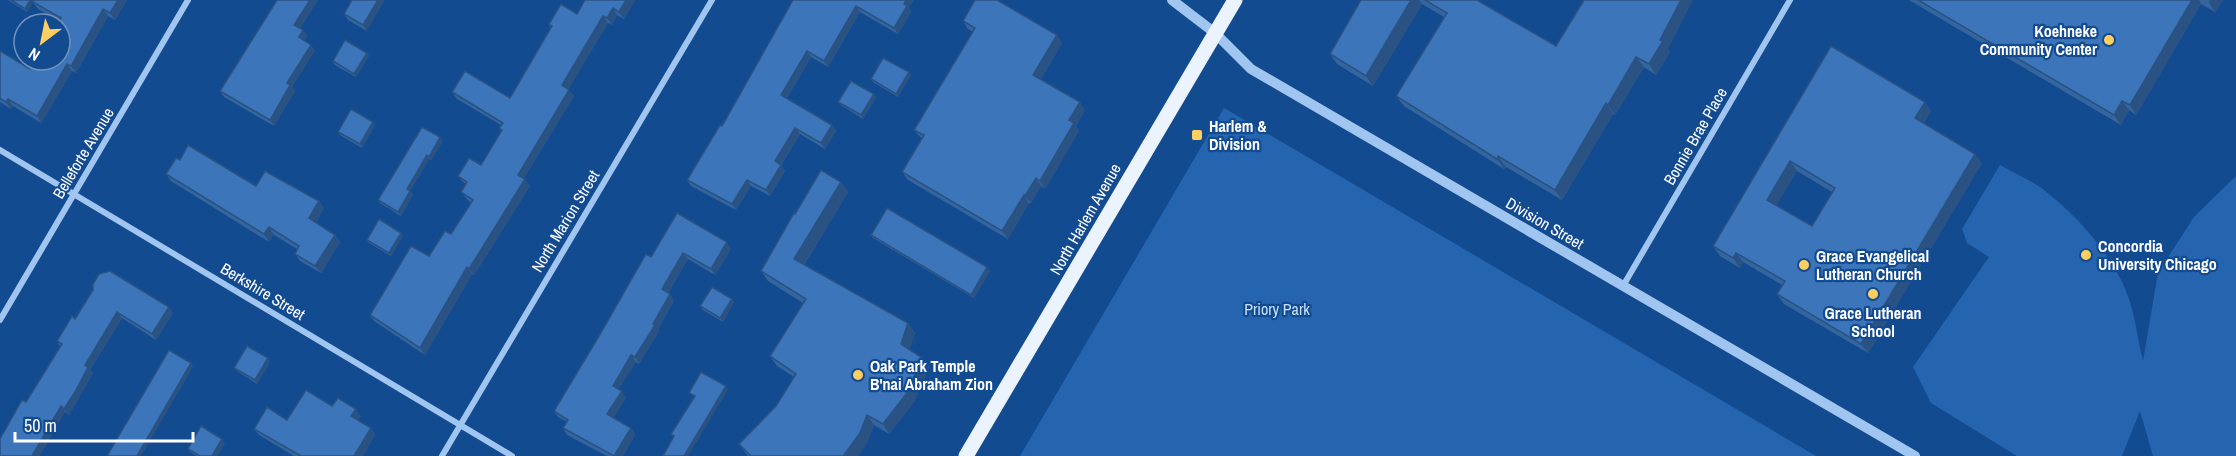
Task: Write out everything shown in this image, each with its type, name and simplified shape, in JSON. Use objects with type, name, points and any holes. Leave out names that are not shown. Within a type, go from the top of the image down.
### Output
[{"type":"main road","name":"North Harlem Avenue","points":[[966,456],[1235,0]]},
{"type":"street","name":"Belleforte Avenue","points":[[0,320],[188,0]]},
{"type":"street","name":"North Marion Street","points":[[442,456],[712,0]]},
{"type":"street","name":"Division Street","points":[[1172,0],[1215,33],[1251,69],[1915,456]]},
{"type":"street","name":"Bonnie Brae Place","points":[[1623,286],[1790,0]]},
{"type":"street","name":"Berkshire Street","points":[[0,150],[512,456]]},
{"type":"green space","name":"Priory Park","points":[[1224,108],[1816,456],[1020,456]]},
{"type":"green space","points":[[2000,165],[2034,183],[2057,201],[2083,226],[2106,255],[2124,286],[2130,302],[2143,361],[2158,273],[2194,217],[2236,176],[2236,456],[2153,456],[2140,411],[2122,456],[2017,456],[1931,403],[1913,367],[1989,257],[1967,243],[1962,229]]},
{"type":"building","points":[[11,0],[30,0],[25,9]]},
{"type":"building","points":[[34,0],[118,0],[110,13],[103,9],[72,64],[72,12],[50,12],[33,2]]},
{"type":"building","points":[[277,0],[310,0],[294,25],[303,30],[299,37],[311,45],[287,83],[290,85],[270,120],[220,91]]},
{"type":"building","points":[[352,0],[378,0],[363,25],[344,14]]},
{"type":"building","points":[[585,0],[626,0],[619,12],[613,8],[607,18],[603,16],[562,85],[569,90],[518,175],[525,179],[469,269],[467,267],[420,348],[370,315],[411,246],[429,256],[445,231],[451,234],[473,200],[461,192],[467,182],[458,176],[469,158],[481,165],[502,130],[499,128],[503,123],[452,92],[465,71],[510,98],[552,26],[549,24],[561,4],[577,14]]},
{"type":"building","points":[[793,0],[906,0],[904,4],[907,6],[894,28],[856,6],[824,61],[807,51],[781,95],[832,125],[821,143],[795,128],[775,161],[781,165],[766,190],[747,180],[732,204],[687,180],[720,125],[722,126]]},
{"type":"building","points":[[975,0],[997,0],[1057,35],[1033,75],[1080,102],[1069,120],[1074,123],[1040,181],[1036,178],[1002,231],[902,172],[924,135],[914,130],[975,28],[963,21]]},
{"type":"building","points":[[1361,0],[1411,0],[1366,76],[1330,54]]},
{"type":"building","points":[[1425,0],[1477,0],[1556,46],[1584,0],[1681,0],[1660,40],[1663,41],[1649,64],[1636,57],[1555,190],[1498,156],[1497,159],[1396,96],[1447,13]]},
{"type":"building","name":"Koehneke Community Center","points":[[1918,0],[2192,0],[2130,105],[2122,101],[2114,115]]},
{"type":"building","points":[[345,40],[367,53],[354,74],[333,61]]},
{"type":"building","points":[[1831,46],[1925,102],[1915,118],[1975,154],[1861,344],[1777,294],[1785,281],[1736,253],[1733,258],[1713,246]],"holes":[[[1790,161],[1835,188],[1812,226],[1767,200]]]},
{"type":"building","points":[[0,51],[12,58],[12,72],[62,72],[37,116],[8,99],[6,102],[0,98]]},
{"type":"building","points":[[883,58],[909,72],[896,94],[871,79]]},
{"type":"building","points":[[851,81],[874,94],[861,115],[838,102]]},
{"type":"building","points":[[351,109],[373,122],[360,144],[338,132]]},
{"type":"building","points":[[422,127],[440,137],[407,189],[410,191],[398,212],[378,200]]},
{"type":"building","points":[[188,145],[256,186],[265,171],[319,201],[309,218],[335,235],[315,266],[295,254],[299,246],[269,227],[264,234],[166,174],[176,158],[180,160]]},
{"type":"building","name":"Oak Park Temple B'nai Abraham Zion","points":[[821,170],[841,182],[794,259],[908,323],[901,344],[922,358],[907,393],[883,424],[867,415],[860,433],[845,456],[751,456],[739,444],[776,406],[796,374],[770,356],[806,299],[761,271]]},
{"type":"building","points":[[887,208],[987,267],[971,295],[871,235]]},
{"type":"building","points":[[677,213],[727,242],[711,269],[683,253],[662,289],[670,294],[653,324],[655,325],[635,357],[631,355],[613,386],[622,391],[607,414],[631,428],[614,456],[563,428],[568,420],[554,411],[646,254],[651,257]]},
{"type":"building","points":[[379,219],[401,233],[389,253],[367,240]]},
{"type":"building","points":[[110,271],[169,307],[152,334],[117,312],[85,365],[88,367],[75,392],[64,409],[61,406],[32,456],[0,456],[0,439],[22,400],[26,402],[62,344],[57,341],[72,316],[75,319],[93,290],[93,284],[99,274]]},
{"type":"building","points":[[712,287],[732,299],[720,318],[700,306]]},
{"type":"building","points":[[247,346],[268,358],[255,380],[234,368]]},
{"type":"building","points":[[169,350],[191,363],[137,456],[107,456]]},
{"type":"building","points":[[701,372],[726,386],[684,456],[663,456],[674,436],[671,434],[695,396],[689,393]]},
{"type":"building","points":[[306,390],[332,406],[338,398],[356,409],[351,416],[371,428],[354,456],[301,456],[254,429],[267,407],[287,420]]},
{"type":"building","points":[[201,426],[222,439],[212,456],[200,456],[188,449]]},
{"type":"place","name":"Koehneke Community Center","points":[[2109,40]]},
{"type":"place","name":"Harlem & Division","points":[[1197,135]]},
{"type":"place","name":"Concordia University Chicago","points":[[2086,255]]},
{"type":"place","name":"Grace Evangelical Lutheran Church","points":[[1804,265]]},
{"type":"place","name":"Grace Lutheran School","points":[[1873,294]]},
{"type":"place","name":"Oak Park Temple B'nai Abraham Zion","points":[[858,375]]}]
